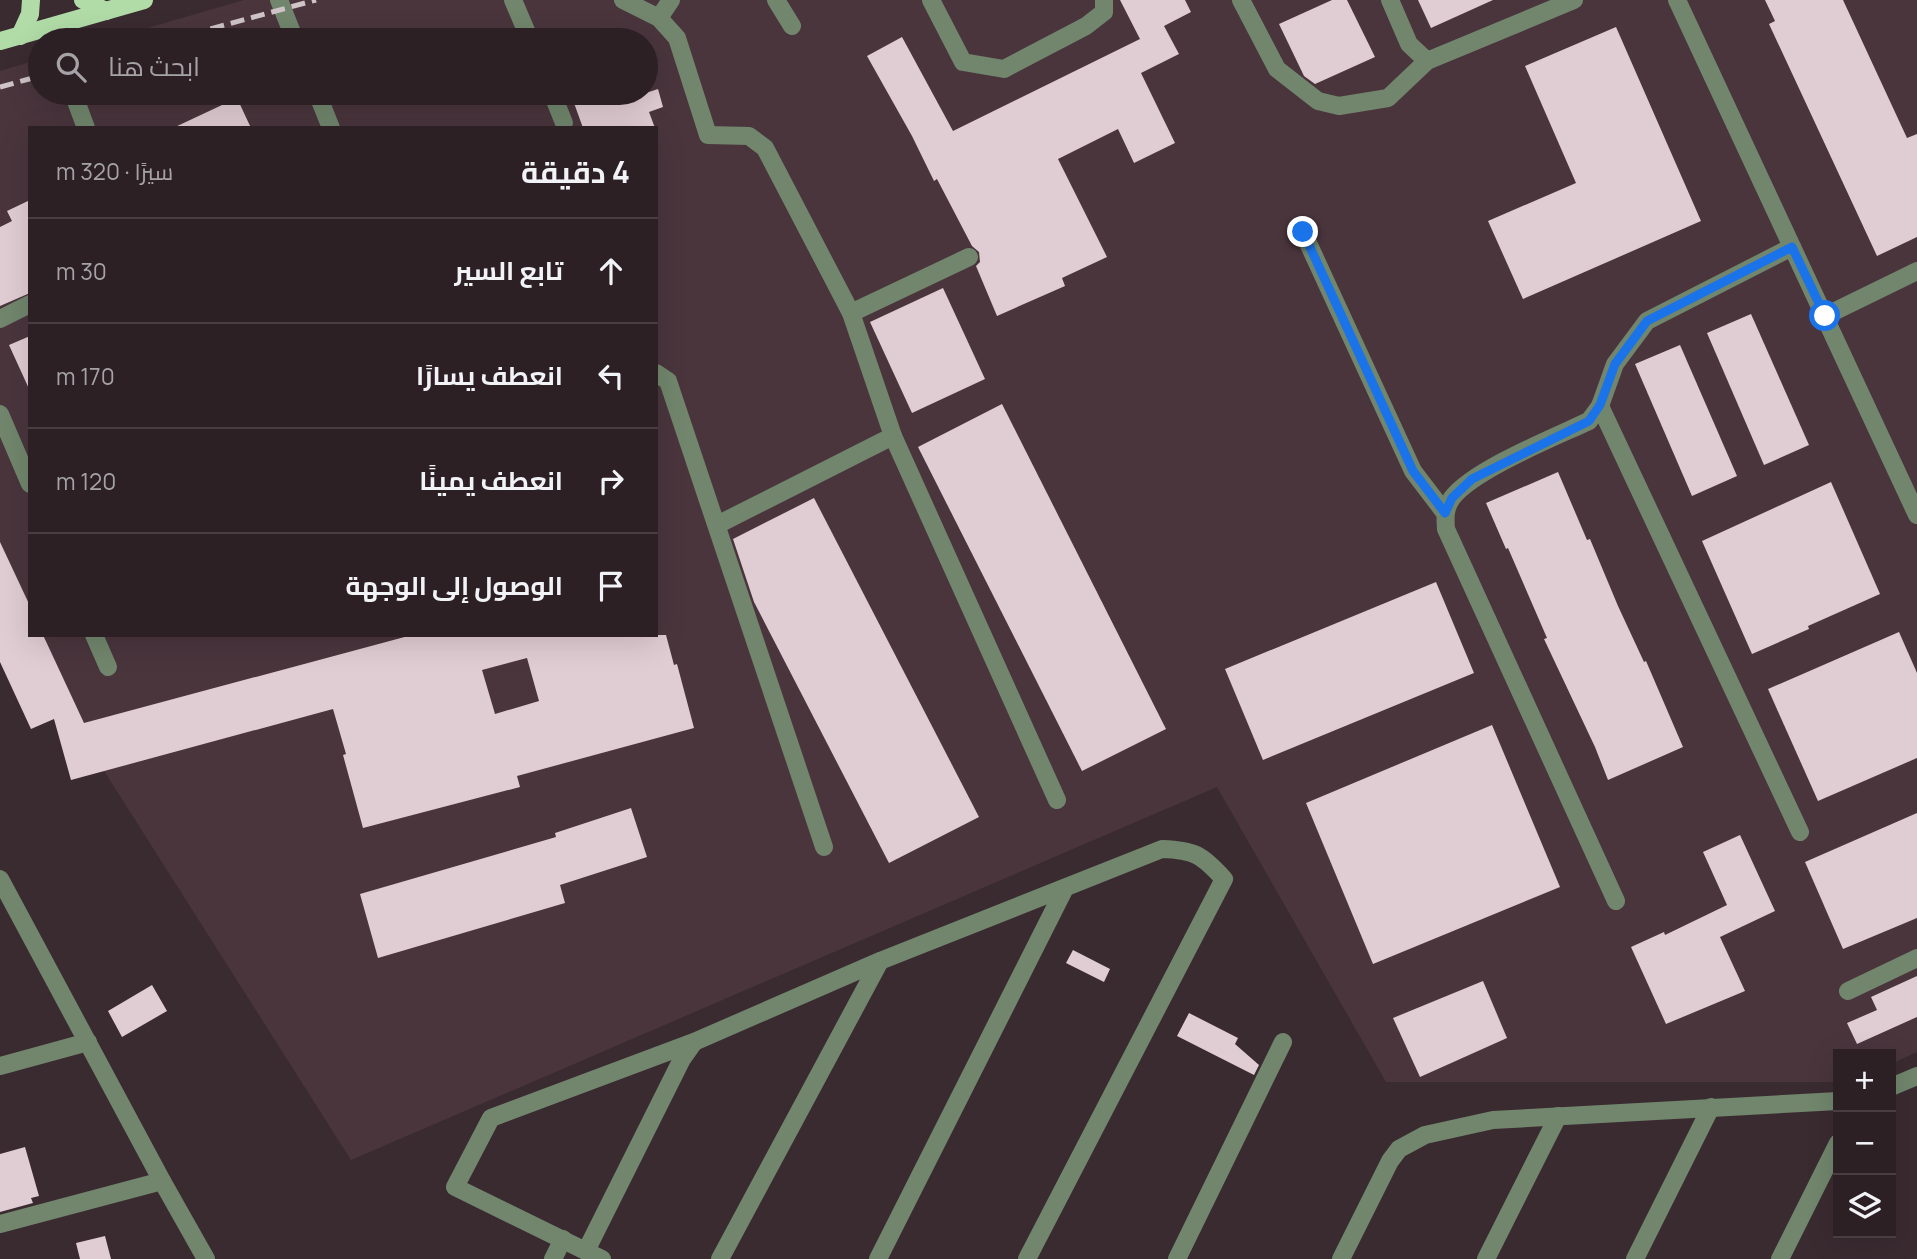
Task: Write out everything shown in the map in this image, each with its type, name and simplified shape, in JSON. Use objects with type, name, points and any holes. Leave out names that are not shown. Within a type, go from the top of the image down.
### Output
[{"type":"main road","points":[[20,36],[30,15],[31,0]]},
{"type":"main road","points":[[83,0],[106,11]]},
{"type":"main road","points":[[71,28],[106,11],[144,0]]},
{"type":"main road","points":[[0,41],[28,35]]},
{"type":"street","points":[[279,0],[290,28]]},
{"type":"street","points":[[513,0],[525,28]]},
{"type":"street","points":[[623,0],[659,18],[677,38],[708,135],[749,136],[765,148],[851,313],[892,436],[1057,800]]},
{"type":"street","points":[[659,18],[671,0]]},
{"type":"street","points":[[776,0],[792,26]]},
{"type":"street","points":[[931,0],[963,62],[1004,69],[1086,26],[1104,12],[1104,0]]},
{"type":"street","points":[[1241,0],[1277,69],[1318,102],[1339,106],[1388,98],[1427,61],[1574,0]]},
{"type":"street","points":[[1390,0],[1409,44],[1427,61]]},
{"type":"street","points":[[1677,0],[1917,515]]},
{"type":"street","points":[[78,105],[85,126]]},
{"type":"street","points":[[322,105],[330,126]]},
{"type":"street","points":[[557,105],[564,123]]},
{"type":"street","points":[[1303,232],[1413,471],[1445,513],[1447,529],[1616,901]]},
{"type":"street","points":[[1445,513],[1452,498],[1472,479],[1589,421],[1600,405],[1615,364],[1647,321],[1792,247]]},
{"type":"street","points":[[851,313],[969,257]]},
{"type":"street","points":[[1825,316],[1917,271]]},
{"type":"street","points":[[0,319],[28,305]]},
{"type":"street","points":[[658,374],[668,381],[824,847]]},
{"type":"street","points":[[1600,405],[1800,832]]},
{"type":"street","points":[[0,414],[28,479]]},
{"type":"street","points":[[717,525],[892,436]]},
{"type":"street","points":[[95,637],[108,667]]},
{"type":"street","points":[[694,1042],[681,1059],[594,1255],[455,1187],[491,1118],[694,1042],[880,961],[1162,849],[1181,850],[1204,858],[1224,879],[1027,1259]]},
{"type":"street","points":[[878,1259],[1065,888]]},
{"type":"street","points":[[2,890],[206,1259]]},
{"type":"street","points":[[1848,990],[1917,958]]},
{"type":"street","points":[[720,1259],[880,961]]},
{"type":"street","points":[[0,1066],[88,1042]]},
{"type":"street","points":[[1177,1259],[1283,1042]]},
{"type":"street","points":[[1896,1085],[1917,1076]]},
{"type":"street","points":[[1341,1259],[1390,1161],[1399,1149],[1411,1141],[1456,1126],[1493,1120],[1833,1101]]},
{"type":"street","points":[[1635,1259],[1711,1107]]},
{"type":"street","points":[[1486,1259],[1558,1116]]},
{"type":"street","points":[[1780,1259],[1833,1153]]},
{"type":"street","points":[[0,1224],[162,1181]]},
{"type":"street","points":[[553,1259],[563,1239]]},
{"type":"shaded area","points":[[244,0],[1917,0],[1917,1052],[1896,1062],[1896,1049],[1833,1049],[1833,1082],[1386,1082],[1217,787],[351,1160],[0,607],[0,71],[28,63],[28,105],[658,105],[658,28],[147,28]]},
{"type":"building","points":[[1120,0],[1185,0],[1191,12],[1164,26],[1179,54],[1141,73],[1175,143],[1134,163],[1118,129],[1058,159],[1107,257],[1062,278],[1065,286],[997,316],[976,266],[980,262],[979,252],[972,246],[937,179],[934,181],[867,56],[902,37],[953,131],[1140,39]]},
{"type":"building","points":[[1332,0],[1347,0],[1375,57],[1315,84],[1304,76],[1279,24]]},
{"type":"building","points":[[1418,0],[1493,0],[1431,28]]},
{"type":"building","points":[[1765,0],[1843,0],[1907,138],[1917,134],[1917,237],[1877,256],[1769,24],[1775,21]]},
{"type":"building","points":[[1616,27],[1701,221],[1523,299],[1488,221],[1576,183],[1525,66]]},
{"type":"building","points":[[658,89],[663,107],[649,112],[654,126],[582,126],[575,105],[658,105]]},
{"type":"building","points":[[222,105],[240,105],[250,126],[177,126]]},
{"type":"building","points":[[28,201],[28,294],[0,306],[0,227],[12,221],[7,211]]},
{"type":"building","points":[[943,288],[985,379],[912,413],[870,322]]},
{"type":"building","points":[[1751,314],[1809,445],[1764,465],[1707,333]]},
{"type":"building","points":[[28,337],[28,387],[9,345]]},
{"type":"building","points":[[1680,345],[1737,476],[1692,496],[1635,364]]},
{"type":"building","points":[[1002,404],[1166,729],[1082,771],[918,447]]},
{"type":"building","points":[[1558,472],[1683,747],[1608,780],[1486,503]]},
{"type":"building","points":[[1831,482],[1880,594],[1752,654],[1702,541]]},
{"type":"building","points":[[814,498],[979,817],[889,863],[754,602],[733,539]]},
{"type":"building","points":[[0,542],[28,602],[28,637],[44,637],[84,723],[405,637],[666,635],[674,665],[677,664],[694,728],[517,776],[520,787],[363,828],[333,709],[71,780],[54,719],[31,729],[0,662]],"holes":[[[527,658],[539,701],[495,714],[482,670]]]},
{"type":"building","points":[[1436,582],[1474,673],[1263,760],[1225,669]]},
{"type":"building","points":[[1899,632],[1917,673],[1917,758],[1818,801],[1768,689]]},
{"type":"building","points":[[1492,725],[1560,887],[1373,964],[1306,803]]},
{"type":"building","points":[[631,808],[647,857],[560,885],[565,903],[378,958],[360,894],[556,837],[555,833]]},
{"type":"building","points":[[1917,813],[1917,918],[1843,949],[1805,862]]},
{"type":"building","points":[[1740,835],[1775,911],[1720,937],[1745,991],[1666,1024],[1631,947],[1664,932],[1665,935],[1727,905],[1703,852]]},
{"type":"building","points":[[1073,950],[1110,969],[1104,982],[1066,963]]},
{"type":"building","points":[[1917,976],[1917,1017],[1857,1044],[1847,1023],[1877,1010],[1871,997]]},
{"type":"building","points":[[1483,981],[1507,1038],[1420,1077],[1393,1018]]},
{"type":"building","points":[[152,985],[167,1011],[122,1037],[108,1011]]},
{"type":"building","points":[[1189,1013],[1238,1038],[1235,1044],[1259,1065],[1254,1075],[1177,1036]]},
{"type":"building","points":[[25,1147],[39,1196],[31,1198],[33,1203],[0,1212],[0,1154]]},
{"type":"building","points":[[105,1236],[111,1259],[80,1259],[76,1243]]},
{"type":"railway","points":[[214,28],[316,0]]},
{"type":"railway","points":[[0,87],[28,79]]},
{"type":"route","points":[[1303,232],[1413,471],[1445,513],[1452,498],[1472,479],[1589,421],[1600,405],[1615,364],[1647,321],[1792,247],[1825,316]]}]
